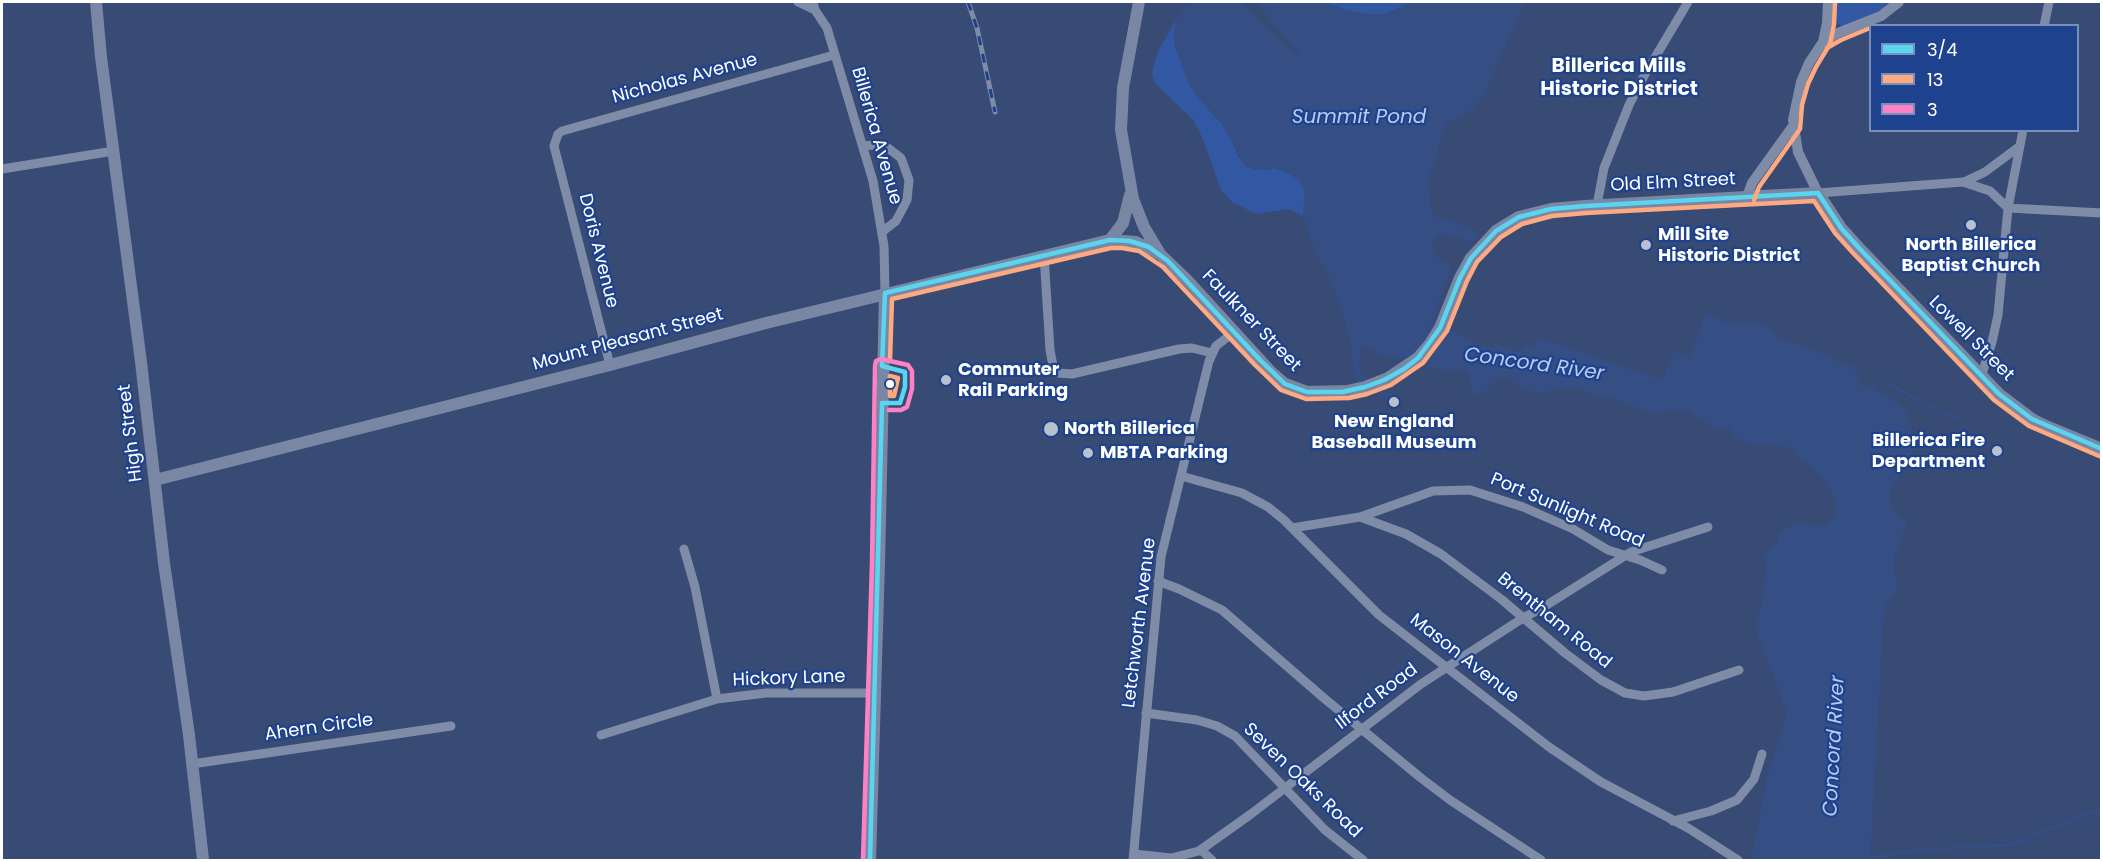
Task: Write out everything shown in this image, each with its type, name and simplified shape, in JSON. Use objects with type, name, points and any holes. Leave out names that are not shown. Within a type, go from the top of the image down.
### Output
[{"type":"main road","name":"High Street","points":[[96,2],[203,861]]},
{"type":"main road","points":[[1139,2],[1121,102],[1121,130],[1131,191],[1143,227],[1161,255]]},
{"type":"main road","points":[[1110,240],[1119,230],[1126,215],[1131,191]]},
{"type":"main road","name":"Old Elm Street","points":[[1441,324],[1468,262],[1499,228],[1519,218],[1538,212],[1597,205],[1818,193]]},
{"type":"main road","name":"Lowell Street","points":[[1818,193],[1841,228],[1859,248],[1999,394],[2032,419],[2060,433],[2102,449]]},
{"type":"main road","name":"Mount Pleasant Street","points":[[155,480],[885,293],[1110,240],[1136,242],[1161,255]]},
{"type":"main road","name":"Faulkner Street","points":[[1161,255],[1278,379],[1295,390],[1327,393],[1369,386],[1393,376],[1415,361],[1430,344],[1441,324]]},
{"type":"main road","name":"Billerica Avenue","points":[[870,861],[885,293]]},
{"type":"street","points":[[798,2],[814,6]]},
{"type":"street","points":[[1597,205],[1604,168],[1629,105],[1688,2]]},
{"type":"street","points":[[1818,193],[1801,160],[1793,126],[1795,104],[1801,82],[1809,63],[1823,42],[1828,2]]},
{"type":"street","points":[[1823,42],[1838,33],[1881,16],[1899,2]]},
{"type":"street","points":[[2044,24],[2049,2]]},
{"type":"street","name":"Billerica Avenue","points":[[814,6],[823,20],[864,146],[877,199],[882,232],[885,293]]},
{"type":"street","name":"Nicholas Avenue","points":[[554,146],[555,137],[562,131],[834,55]]},
{"type":"street","points":[[1748,197],[1753,181],[1793,126]]},
{"type":"street","points":[[1981,377],[2001,301],[2008,208],[2023,132]]},
{"type":"street","points":[[864,146],[874,145],[888,148],[901,159],[909,180],[907,200],[896,221],[882,232]]},
{"type":"street","name":"Doris Avenue","points":[[554,146],[610,365]]},
{"type":"street","points":[[1964,182],[1985,172],[2020,146]]},
{"type":"street","points":[[2,169],[114,151]]},
{"type":"street","name":"Old Elm Street","points":[[1818,193],[1964,182],[1990,191],[2008,208]]},
{"type":"street","points":[[2008,208],[2102,213]]},
{"type":"street","points":[[1044,255],[1050,350],[1053,366],[1058,373],[1072,374],[1179,349],[1192,348],[1212,353],[1218,344],[1234,332]]},
{"type":"street","name":"Letchworth Avenue","points":[[1133,857],[1158,582],[1164,547],[1212,353]]},
{"type":"street","name":"Mason Avenue","points":[[1181,476],[1248,495],[1268,507],[1371,607],[1570,762],[1738,860]]},
{"type":"street","name":"Port Sunlight Road","points":[[1292,528],[1360,517],[1426,493],[1458,489],[1484,493],[1523,507],[1573,529],[1608,550],[1662,570]]},
{"type":"street","name":"Brentham Road","points":[[1360,517],[1394,528],[1449,559],[1592,673],[1618,690],[1644,696],[1673,692],[1740,670]]},
{"type":"street","name":"Ilford Road","points":[[1133,857],[1171,858],[1202,850],[1362,729],[1448,667],[1523,618],[1624,555],[1708,527]]},
{"type":"street","points":[[684,549],[695,587],[717,699]]},
{"type":"street","points":[[1158,582],[1188,593],[1222,610],[1450,800],[1542,861]]},
{"type":"street","name":"Hickory Lane","points":[[601,735],[717,699],[766,693],[876,693]]},
{"type":"street","name":"Seven Oaks Road","points":[[1146,713],[1197,720],[1217,726],[1235,736],[1325,830],[1363,861]]},
{"type":"street","name":"Ahern Circle","points":[[192,764],[451,726]]},
{"type":"street","points":[[1673,820],[1711,811],[1737,800],[1754,779],[1762,754]]},
{"type":"street","points":[[1202,850],[1212,861]]},
{"type":"shaded area","points":[[1325,2],[1412,2],[1384,14],[1367,14],[1345,10]]},
{"type":"shaded area","points":[[1828,2],[1899,2],[1891,8],[1843,27],[1833,20],[1828,11]]},
{"type":"shaded area","points":[[1176,20],[1174,43],[1188,82],[1197,97],[1222,124],[1233,142],[1238,157],[1266,170],[1274,168],[1289,173],[1299,180],[1305,192],[1303,216],[1288,209],[1257,214],[1232,202],[1221,190],[1194,121],[1154,82],[1152,72],[1158,51]]},
{"type":"water","points":[[1188,2],[1240,2],[1299,58],[1298,52],[1255,2],[1325,2],[1345,10],[1384,14],[1412,2],[1525,2],[1482,99],[1470,111],[1445,125],[1428,177],[1432,215],[1470,228],[1479,235],[1470,242],[1443,234],[1434,238],[1432,248],[1434,252],[1441,260],[1452,265],[1436,311],[1437,316],[1429,320],[1430,323],[1435,321],[1478,345],[1493,348],[1495,344],[1521,353],[1524,345],[1534,346],[1537,337],[1663,380],[1673,351],[1690,356],[1706,313],[1726,322],[1756,322],[1765,325],[1780,338],[1830,356],[1847,366],[1853,366],[1862,386],[1866,388],[1873,385],[1878,392],[1890,397],[1907,412],[1914,438],[1911,462],[1889,492],[1891,509],[1907,523],[1893,560],[1897,589],[1884,607],[1870,860],[1751,860],[1767,777],[1787,713],[1758,635],[1756,623],[1764,594],[1766,574],[1764,556],[1776,544],[1779,533],[1790,526],[1796,523],[1823,526],[1833,519],[1836,513],[1836,501],[1823,478],[1810,465],[1798,458],[1792,449],[1777,445],[1751,444],[1736,438],[1728,427],[1713,430],[1689,410],[1650,412],[1577,388],[1560,388],[1541,393],[1526,390],[1507,378],[1500,378],[1493,382],[1485,393],[1472,394],[1469,371],[1435,369],[1414,359],[1381,355],[1362,345],[1359,366],[1362,374],[1382,391],[1392,393],[1393,396],[1383,400],[1359,384],[1340,305],[1326,270],[1317,257],[1303,216],[1305,192],[1299,180],[1289,173],[1274,168],[1255,170],[1245,166],[1222,124],[1197,97],[1188,82],[1174,43],[1174,33],[1176,20]]},
{"type":"waterway","points":[[1881,379],[1921,402],[1956,418]]},
{"type":"waterway","points":[[1868,858],[1915,850],[2008,845],[2102,808]]},
{"type":"railway","points":[[968,2],[977,28],[995,112]]},
{"type":"transit line","name":"13","points":[[1754,200],[1759,187],[1800,129],[1802,105],[1808,84],[1830,44],[1835,2]]},
{"type":"transit line","name":"13","points":[[1827,48],[1869,28]]},
{"type":"transit line","name":"3/4","points":[[870,860],[882,403],[900,403],[905,387],[905,372],[882,366],[885,293],[1110,240],[1130,241],[1149,247],[1168,261],[1285,384],[1307,392],[1342,392],[1384,380],[1418,358],[1440,328],[1460,278],[1471,258],[1496,231],[1519,217],[1551,209],[1585,206],[1818,193],[1841,228],[1859,248],[1999,394],[2032,419],[2102,449]]},
{"type":"transit line","name":"13","points":[[890,360],[892,299],[1111,248],[1122,248],[1139,251],[1163,267],[1281,390],[1306,399],[1349,398],[1391,385],[1423,363],[1447,331],[1477,262],[1501,237],[1522,224],[1552,216],[1586,213],[1814,201],[1835,233],[1853,253],[1994,400],[2029,426],[2099,456]]},
{"type":"transit line","name":"3","points":[[863,860],[875,366],[876,361],[881,359],[908,365],[912,371],[912,389],[907,407],[901,410],[889,410]]},
{"type":"transit line","name":"13","points":[[890,376],[898,378],[894,396],[890,396],[890,376]]},
{"type":"place","name":"North Billerica Baptist Church","points":[[1971,225]]},
{"type":"place","name":"Mill Site Historic District","points":[[1646,245]]},
{"type":"place","name":"Commuter Rail Parking","points":[[946,380]]},
{"type":"place","name":"New England Baseball Museum","points":[[1394,402]]},
{"type":"place","name":"North Billerica","points":[[1051,429]]},
{"type":"place","name":"Billerica Fire Department","points":[[1997,451]]},
{"type":"place","name":"MBTA Parking","points":[[1088,453]]},
{"type":"district","name":"Billerica Mills Historic District","points":[[1619,78]]},
{"type":"water label","name":"Summit Pond","points":[[1359,118]]},
{"type":"water label","name":"Concord River","points":[[1534,365]]},
{"type":"water label","name":"Concord River","points":[[1835,746]]}]
